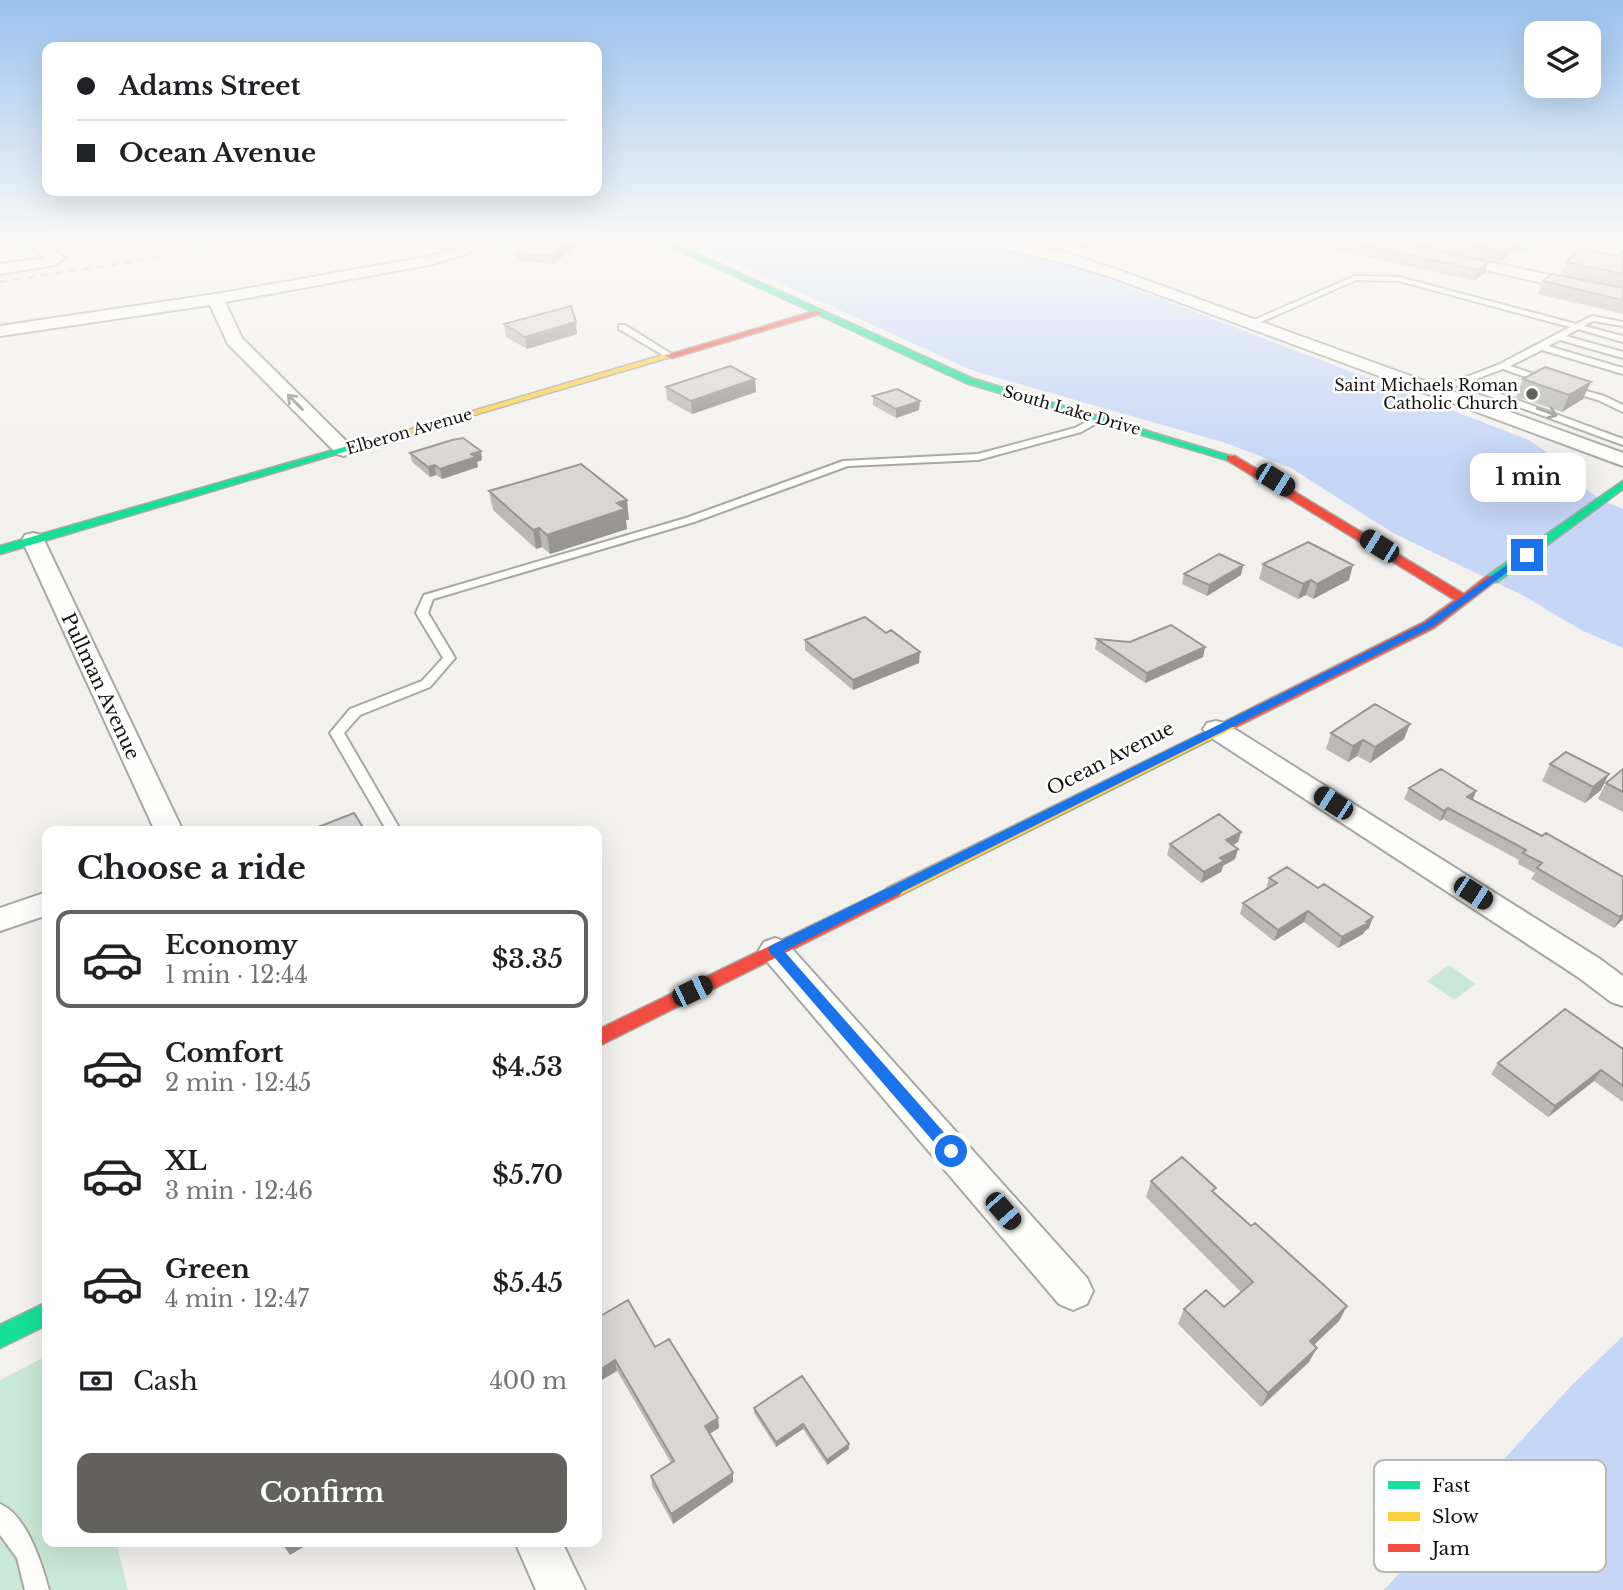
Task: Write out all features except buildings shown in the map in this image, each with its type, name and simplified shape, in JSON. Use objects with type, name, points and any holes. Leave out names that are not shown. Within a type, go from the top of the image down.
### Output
[{"type":"street","points":[[0,331],[100,316]]},
{"type":"street","points":[[224,316],[234,340],[344,450]]},
{"type":"street","name":"Elberon Avenue","points":[[0,550],[807,316]]},
{"type":"street","name":"South Lake Drive","points":[[825,316],[970,381],[1204,448],[1240,461],[1465,600]]},
{"type":"street","points":[[1232,316],[1623,460]]},
{"type":"street","name":"Ocean Avenue","points":[[602,1036],[1429,625],[1623,484]]},
{"type":"street","name":"Pullman Avenue","points":[[33,540],[167,826]]},
{"type":"street","points":[[1216,729],[1589,968],[1623,993]]},
{"type":"street","points":[[0,920],[42,905]]},
{"type":"street","points":[[775,950],[1073,1291]]},
{"type":"street","points":[[0,1337],[42,1316]]},
{"type":"street","points":[[540,1547],[561,1590]]},
{"type":"lane","points":[[1251,323],[1266,316]]},
{"type":"lane","points":[[1538,316],[1623,339]]},
{"type":"lane","points":[[1436,391],[1503,366],[1596,318],[1623,324]]},
{"type":"lane","points":[[622,327],[669,355]]},
{"type":"lane","points":[[1560,337],[1623,355]]},
{"type":"lane","points":[[1537,349],[1623,372]]},
{"type":"lane","points":[[1503,366],[1601,398],[1623,402]]},
{"type":"lane","points":[[1459,382],[1623,442]]},
{"type":"lane","points":[[1601,398],[1623,409]]},
{"type":"lane","points":[[391,826],[337,733],[355,712],[426,684],[449,658],[422,613],[428,597],[690,520],[847,464],[978,457],[1079,430],[1099,418]]},
{"type":"lane","points":[[0,1515],[27,1553],[37,1590]]},
{"type":"green space","points":[[1449,965],[1476,984],[1454,1000],[1427,981]]},
{"type":"green space","points":[[42,1359],[42,1547],[117,1547],[128,1590],[0,1590],[0,1380]]},
{"type":"water","points":[[853,316],[1206,316],[1529,440],[1575,471],[1581,485],[1601,500],[1623,509],[1623,648],[1581,630],[1524,596],[1393,533],[1291,468],[1226,443],[974,371]]},
{"type":"water","points":[[1623,1336],[1623,1590],[1384,1590],[1401,1572],[1606,1572],[1606,1460],[1503,1460],[1572,1385]]},
{"type":"traffic: fast","points":[[828,316],[970,381],[1231,458]]},
{"type":"traffic: fast","points":[[0,550],[362,445]]},
{"type":"traffic: fast","points":[[1492,579],[1623,484]]},
{"type":"traffic: fast","points":[[0,1337],[42,1316]]},
{"type":"traffic: slow","points":[[362,445],[669,356]]},
{"type":"traffic: slow","points":[[893,892],[1231,724]]},
{"type":"traffic: jam","points":[[669,356],[807,316]]},
{"type":"traffic: jam","points":[[1231,458],[1465,600]]},
{"type":"traffic: jam","points":[[1231,724],[1429,625],[1492,579]]},
{"type":"traffic: jam","points":[[602,1037],[893,892]]},
{"type":"place","name":"Saint Michaels Roman Catholic Church","points":[[1532,394]]},
{"type":"route","points":[[951,1151],[775,950],[1429,625],[1527,555]]}]
